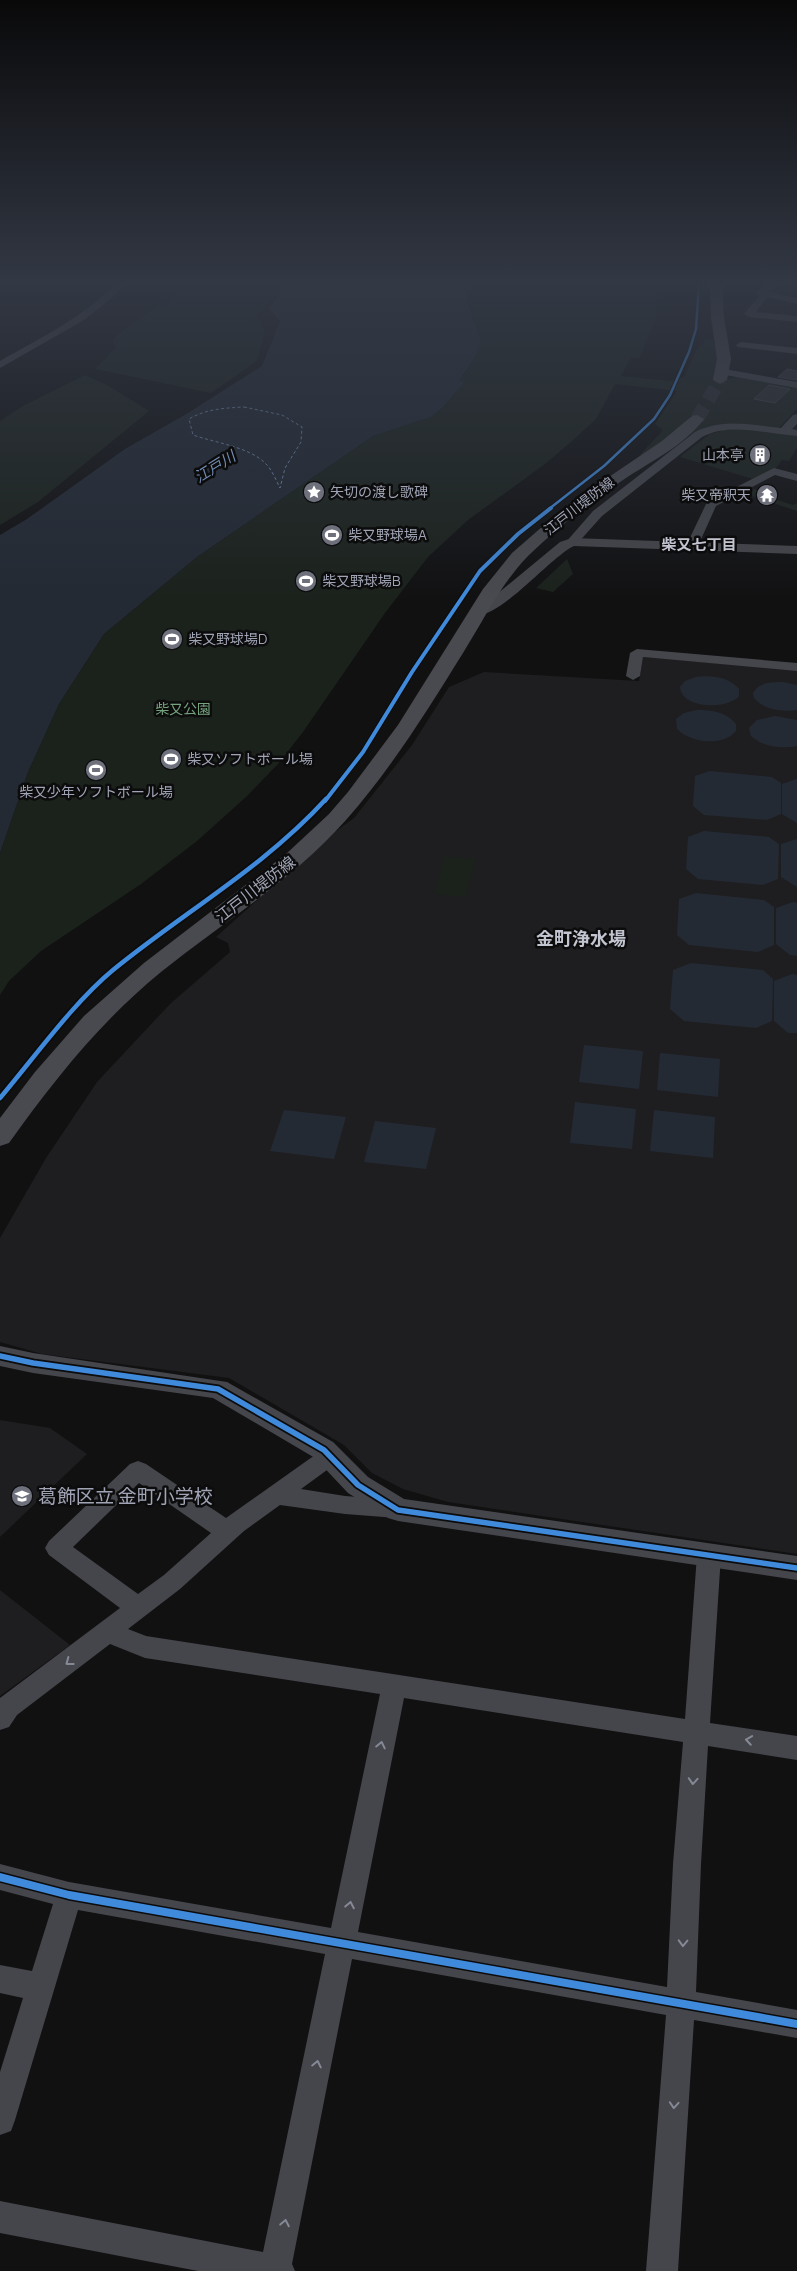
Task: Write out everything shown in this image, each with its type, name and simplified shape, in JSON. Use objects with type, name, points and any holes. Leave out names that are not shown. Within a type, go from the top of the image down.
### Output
[{"type":"main road","name":"江戸川堤防線","points":[[0,1138],[56,1062],[115,999],[167,956],[292,861],[340,816],[394,745],[504,572],[548,529],[596,491],[668,446],[697,419]]},
{"type":"street","points":[[784,432],[797,416]]},
{"type":"street","points":[[572,542],[604,508],[652,472],[668,456],[708,430],[734,426],[797,433]]},
{"type":"street","points":[[692,546],[711,504],[774,471],[797,478]]},
{"type":"street","points":[[572,542],[797,550]]},
{"type":"street","name":"江戸川堤防線","points":[[479,612],[496,601],[565,545],[572,542]]},
{"type":"street","points":[[633,676],[638,653],[797,666]]},
{"type":"street","points":[[0,1356],[33,1363],[218,1389],[324,1450],[358,1485],[398,1510]]},
{"type":"street","points":[[0,1719],[8,1707],[139,1608],[228,1532],[330,1456]]},
{"type":"street","points":[[139,1608],[57,1548],[138,1470],[228,1532]]},
{"type":"street","points":[[276,1496],[398,1510],[797,1568]]},
{"type":"street","points":[[662,2271],[681,2003],[687,1864],[709,1555]]},
{"type":"street","points":[[108,1632],[145,1647],[797,1748]]},
{"type":"street","points":[[0,2217],[277,2271],[394,1686]]},
{"type":"street","points":[[0,1877],[69,1895],[797,2024]]},
{"type":"street","points":[[0,2120],[69,1895]]},
{"type":"street","points":[[0,1979],[41,1987]]},
{"type":"shaded area","name":"金町浄水場","points":[[643,657],[797,670],[797,1554],[448,1502],[403,1489],[372,1473],[344,1445],[229,1378],[42,1354],[0,1342],[0,1238],[46,1158],[97,1082],[170,1004],[230,952],[228,943],[216,937],[328,837],[354,818],[412,745],[449,687],[484,672],[639,681]]},
{"type":"shaded area","name":"葛飾区立 金町小学校","points":[[0,1420],[50,1428],[87,1454],[0,1537]]},
{"type":"shaded area","points":[[0,1590],[70,1645],[0,1696]]},
{"type":"green space","points":[[59,388],[112,388],[149,411],[38,502],[0,525],[0,421],[23,406]]},
{"type":"green space","points":[[187,388],[218,388],[211,393]]},
{"type":"green space","name":"柴又公園","points":[[460,388],[613,388],[596,419],[572,441],[545,464],[468,520],[428,557],[385,613],[303,732],[278,764],[246,797],[197,841],[141,884],[41,951],[9,981],[0,995],[0,853],[28,772],[59,704],[104,634],[197,557],[373,436],[431,417],[442,408]]},
{"type":"green space","name":"柴又公園","points":[[650,388],[797,388],[797,409],[777,430],[742,424],[722,424],[701,430],[689,436],[704,419],[691,416],[678,430],[644,456],[640,455],[663,430],[655,424],[677,391]]},
{"type":"green space","points":[[732,428],[797,435],[797,448],[789,461],[782,460],[776,468],[753,479],[680,457],[710,434]]},
{"type":"green space","points":[[751,488],[761,491],[758,494],[793,505],[797,503],[797,511],[743,493]]},
{"type":"green space","points":[[567,559],[573,574],[553,592],[536,588]]},
{"type":"green space","points":[[445,856],[475,859],[465,897],[435,894]]},
{"type":"water","name":"江戸川","points":[[227,388],[460,388],[442,408],[431,417],[373,436],[197,557],[104,634],[59,704],[28,772],[0,853],[0,535],[27,519],[125,449]]},
{"type":"water","points":[[708,676],[725,679],[739,689],[739,696],[733,701],[716,705],[706,705],[688,700],[680,687],[685,681],[696,677]]},
{"type":"water","points":[[783,682],[797,685],[797,710],[785,711],[768,708],[754,698],[753,693],[762,685]]},
{"type":"water","points":[[697,710],[723,714],[736,724],[736,731],[730,736],[715,741],[698,740],[683,734],[677,729],[676,719],[684,713]]},
{"type":"water","points":[[775,716],[797,720],[797,746],[767,745],[751,736],[749,728],[757,720]]},
{"type":"water","points":[[710,771],[772,777],[781,783],[781,814],[767,820],[704,815],[693,806],[695,776]]},
{"type":"water","points":[[797,779],[797,823],[782,814],[782,784]]},
{"type":"water","points":[[704,831],[769,837],[779,844],[778,879],[763,885],[698,879],[686,869],[688,837]]},
{"type":"water","points":[[797,839],[797,887],[781,877],[781,844]]},
{"type":"water","points":[[696,893],[764,900],[774,907],[774,945],[758,952],[689,945],[677,935],[679,899]]},
{"type":"water","points":[[793,902],[797,903],[797,956],[790,955],[776,944],[776,908]]},
{"type":"water","points":[[691,963],[763,970],[773,979],[772,1021],[756,1028],[684,1021],[670,1009],[673,970]]},
{"type":"water","points":[[792,974],[797,975],[797,1033],[788,1033],[774,1021],[774,981]]},
{"type":"water","points":[[584,1045],[643,1051],[639,1089],[579,1082]]},
{"type":"water","points":[[660,1053],[720,1059],[718,1097],[657,1090]]},
{"type":"water","points":[[575,1102],[636,1109],[632,1149],[570,1143]]},
{"type":"water","points":[[284,1110],[346,1117],[334,1159],[270,1151]]},
{"type":"water","points":[[654,1110],[715,1117],[713,1158],[650,1151]]},
{"type":"water","points":[[375,1121],[436,1128],[426,1169],[364,1162]]},
{"type":"building","points":[[766,388],[790,389],[775,403],[754,399]]},
{"type":"ferry route","points":[[244,407],[282,415],[302,427],[301,442],[285,468],[280,488],[266,464],[251,453],[193,435],[189,419],[209,411],[244,407]]},
{"type":"tunnel","points":[[697,419],[715,388]]},
{"type":"cycle path","points":[[0,1098],[73,1011],[112,971],[258,863],[307,820],[334,791],[363,752],[412,672],[480,571],[518,534],[604,466],[654,419],[673,388]]},
{"type":"cycle path","points":[[0,1356],[33,1363],[218,1389],[324,1450],[358,1485],[398,1510],[797,1568]]},
{"type":"cycle path","points":[[0,1877],[69,1895],[797,2024]]},
{"type":"place","name":"山本亭","points":[[760,455]]},
{"type":"place","name":"矢切の渡し歌碑","points":[[314,492]]},
{"type":"place","name":"柴又帝釈天","points":[[767,495]]},
{"type":"place","name":"柴又野球場A","points":[[332,535]]},
{"type":"place","name":"柴又野球場B","points":[[306,581]]},
{"type":"place","name":"柴又野球場D","points":[[172,639]]},
{"type":"place","name":"柴又ソフトボール場","points":[[171,759]]},
{"type":"place","name":"柴又少年ソフトボール場","points":[[96,770]]},
{"type":"place","name":"葛飾区立 金町小学校","points":[[22,1496]]},
{"type":"district","name":"柴又七丁目","points":[[699,545]]},
{"type":"district","name":"金町浄水場","points":[[581,939]]}]
